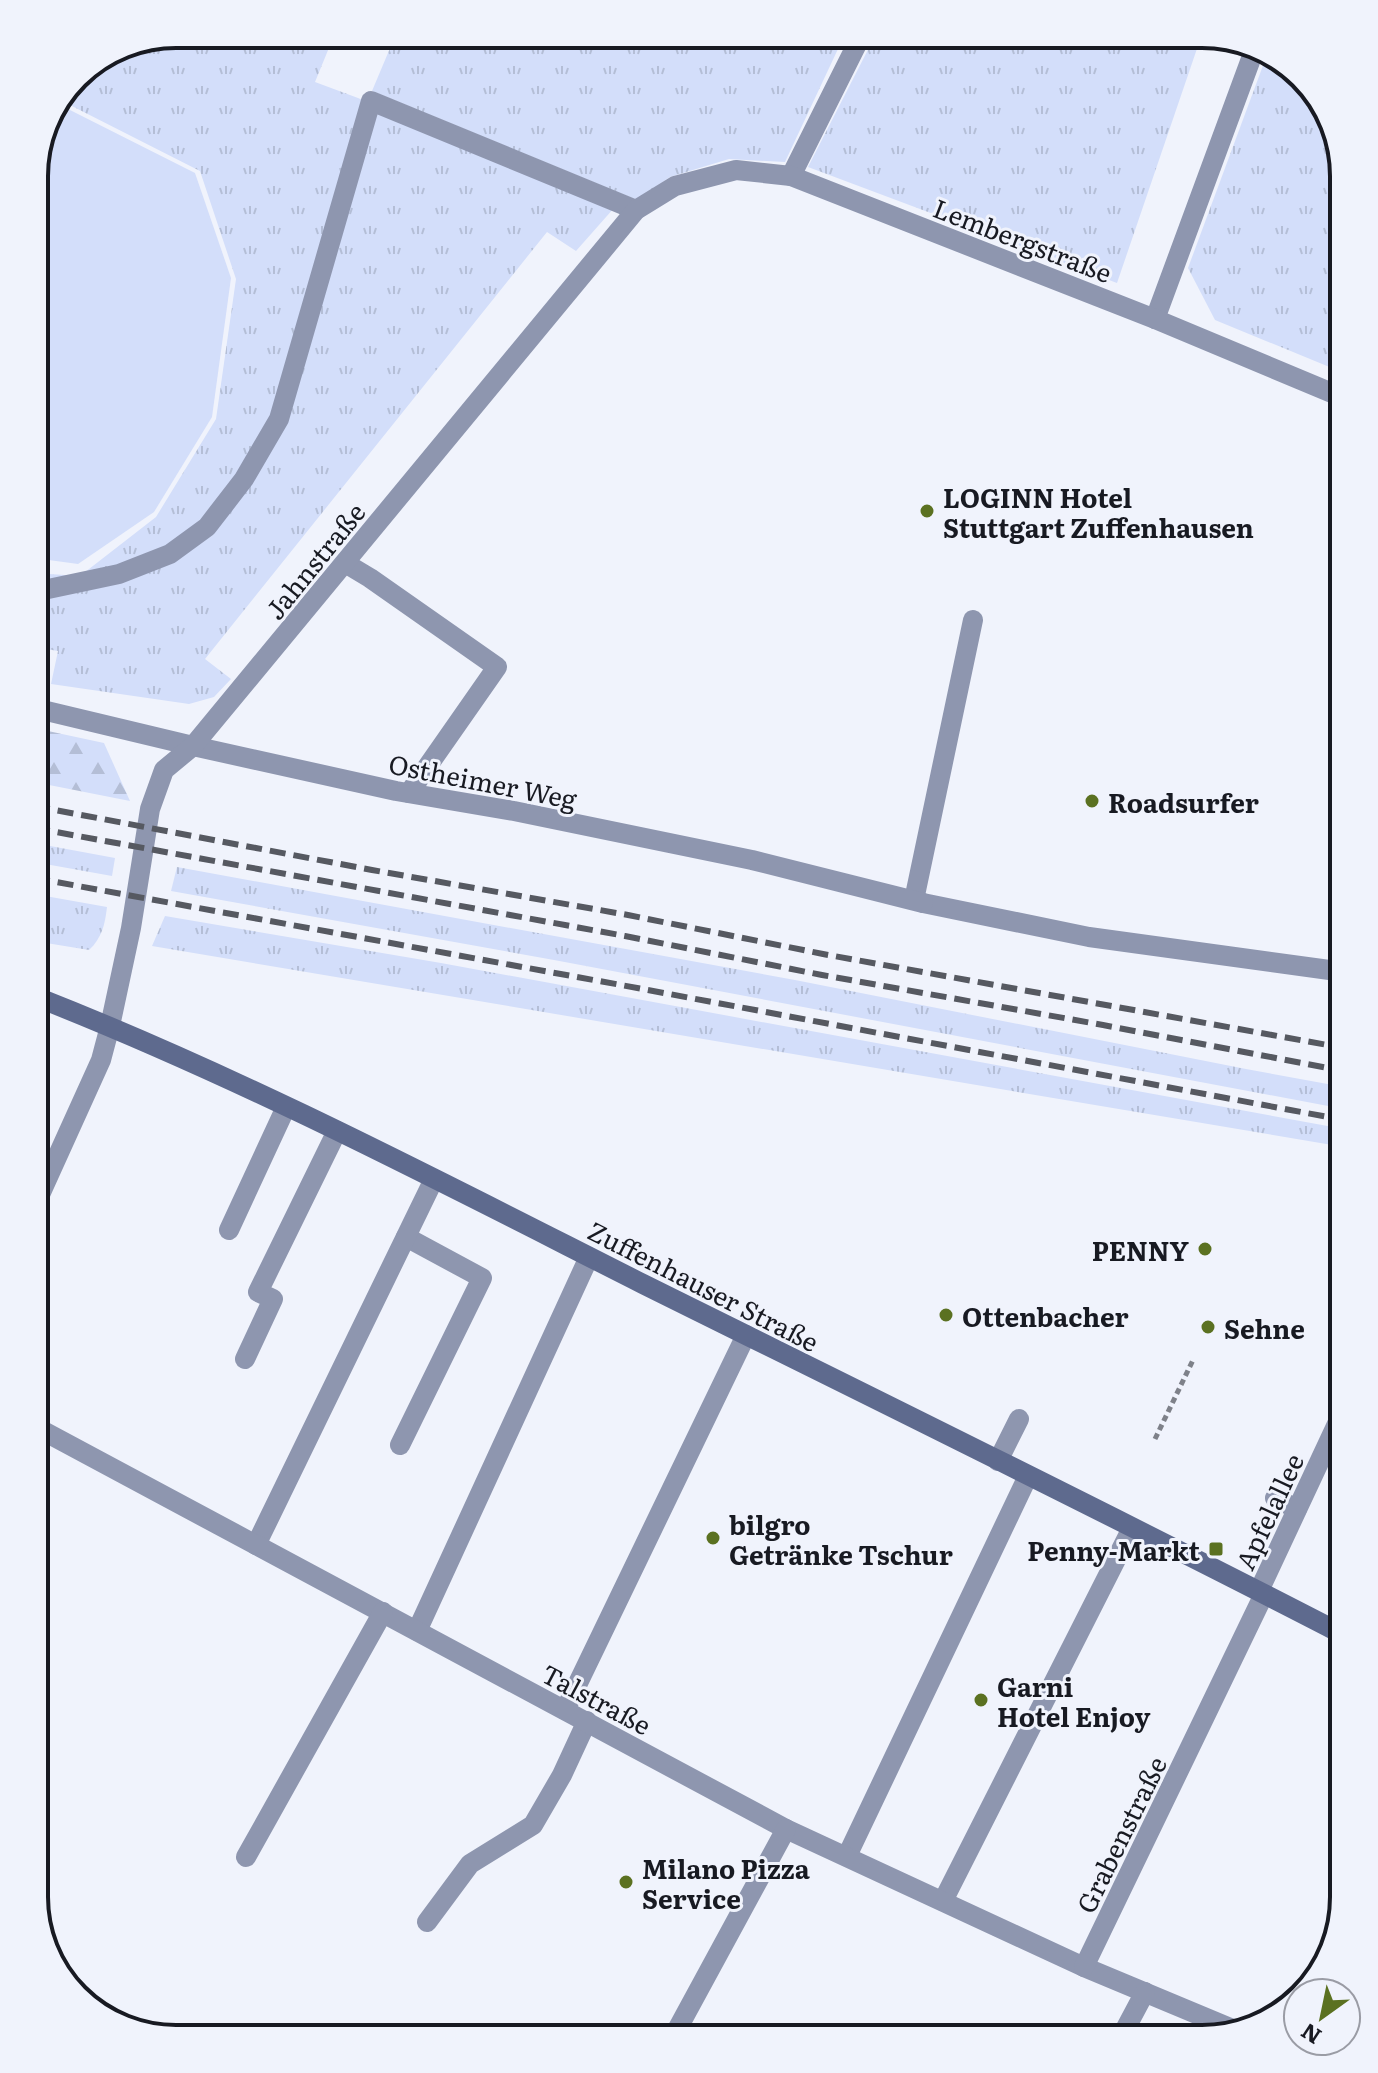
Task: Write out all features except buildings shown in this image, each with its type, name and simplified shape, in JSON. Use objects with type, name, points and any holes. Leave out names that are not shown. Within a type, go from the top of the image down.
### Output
[{"type":"main road","name":"Zuffenhauser Straße","points":[[48,1002],[189,1060],[337,1131],[1330,1628]]},
{"type":"street","points":[[791,176],[855,48]]},
{"type":"street","points":[[1155,319],[1251,58]]},
{"type":"street","points":[[48,589],[119,574],[170,554],[207,527],[244,479],[279,419],[371,101],[636,210]]},
{"type":"street","name":"Lembergstraße","points":[[675,186],[736,170],[791,176],[1155,319],[1330,392]]},
{"type":"street","name":"Jahnstraße","points":[[48,1178],[101,1060],[131,928],[150,809],[164,770],[193,746],[636,210],[675,186]]},
{"type":"street","points":[[345,563],[497,667],[409,793]]},
{"type":"street","points":[[918,902],[973,620]]},
{"type":"street","name":"Ostheimer Weg","points":[[48,711],[409,793],[514,811],[752,860],[918,902],[1089,937],[1330,970]]},
{"type":"street","points":[[229,1230],[286,1107]]},
{"type":"street","points":[[245,1359],[273,1299],[258,1292],[337,1131]]},
{"type":"street","points":[[256,1545],[434,1179]]},
{"type":"street","points":[[400,1445],[482,1278],[406,1237]]},
{"type":"street","points":[[417,1631],[589,1257]]},
{"type":"street","points":[[565,1710],[746,1335]]},
{"type":"street","points":[[998,1461],[1019,1419]]},
{"type":"street","name":"Talstraße","points":[[48,1434],[786,1829],[1084,1967],[1220,2024]]},
{"type":"street","name":"Apfelallee","points":[[1262,1592],[1330,1439]]},
{"type":"street","points":[[847,1856],[1028,1476]]},
{"type":"street","points":[[1275,1498],[1297,1509]]},
{"type":"street","points":[[943,1901],[1132,1528]]},
{"type":"street","name":"Grabenstraße","points":[[1084,1967],[1262,1592]]},
{"type":"street","points":[[246,1857],[383,1612]]},
{"type":"street","points":[[427,1922],[470,1864],[533,1825],[562,1775],[587,1721]]},
{"type":"street","points":[[680,2025],[786,1829]]},
{"type":"street","points":[[1127,2025],[1145,1992]]},
{"type":"path","points":[[1155,1439],[1194,1358]]},
{"type":"green space","points":[[329,48],[315,82],[614,208],[576,251],[547,232],[205,659],[231,679],[214,697],[189,704],[51,684],[58,651],[48,649],[48,574],[80,576],[156,517],[216,419],[236,279],[200,171],[70,105],[92,80],[112,65],[159,49]]},
{"type":"green space","points":[[390,48],[838,48],[785,162],[729,159],[670,177],[637,200],[372,91]]},
{"type":"green space","points":[[869,48],[1197,48],[1117,283],[808,167]]},
{"type":"green space","points":[[1264,64],[1280,74],[1304,98],[1326,143],[1330,176],[1330,367],[1215,320],[1188,268]]},
{"type":"green space","points":[[67,109],[195,173],[231,278],[212,417],[154,512],[78,564],[48,560],[48,168],[52,143]]},
{"type":"green space","points":[[48,731],[104,743],[130,801],[48,785]]},
{"type":"green space","points":[[48,846],[115,858],[112,876],[48,865]]},
{"type":"green space","points":[[177,867],[795,980],[1330,1084],[1330,1106],[554,960],[171,891]]},
{"type":"green space","points":[[48,896],[107,907],[102,930],[89,950],[48,943]]},
{"type":"green space","points":[[165,916],[441,963],[1330,1126],[1330,1145],[152,946]]},
{"type":"railway","points":[[48,809],[1330,1045]]},
{"type":"railway","points":[[48,831],[1330,1068]]},
{"type":"railway","points":[[48,881],[1330,1117]]},
{"type":"place","name":"LOGINN Hotel Stuttgart Zuffenhausen","points":[[927,511]]},
{"type":"place","name":"Roadsurfer","points":[[1092,801]]},
{"type":"place","name":"PENNY","points":[[1205,1249]]},
{"type":"place","name":"Ottenbacher","points":[[946,1315]]},
{"type":"place","name":"Sehne","points":[[1208,1327]]},
{"type":"place","name":"bilgro Getränke Tschur","points":[[713,1538]]},
{"type":"place","name":"Penny-Markt","points":[[1216,1549]]},
{"type":"place","name":"Garni Hotel Enjoy","points":[[981,1700]]},
{"type":"place","name":"Milano Pizza Service","points":[[626,1882]]}]
